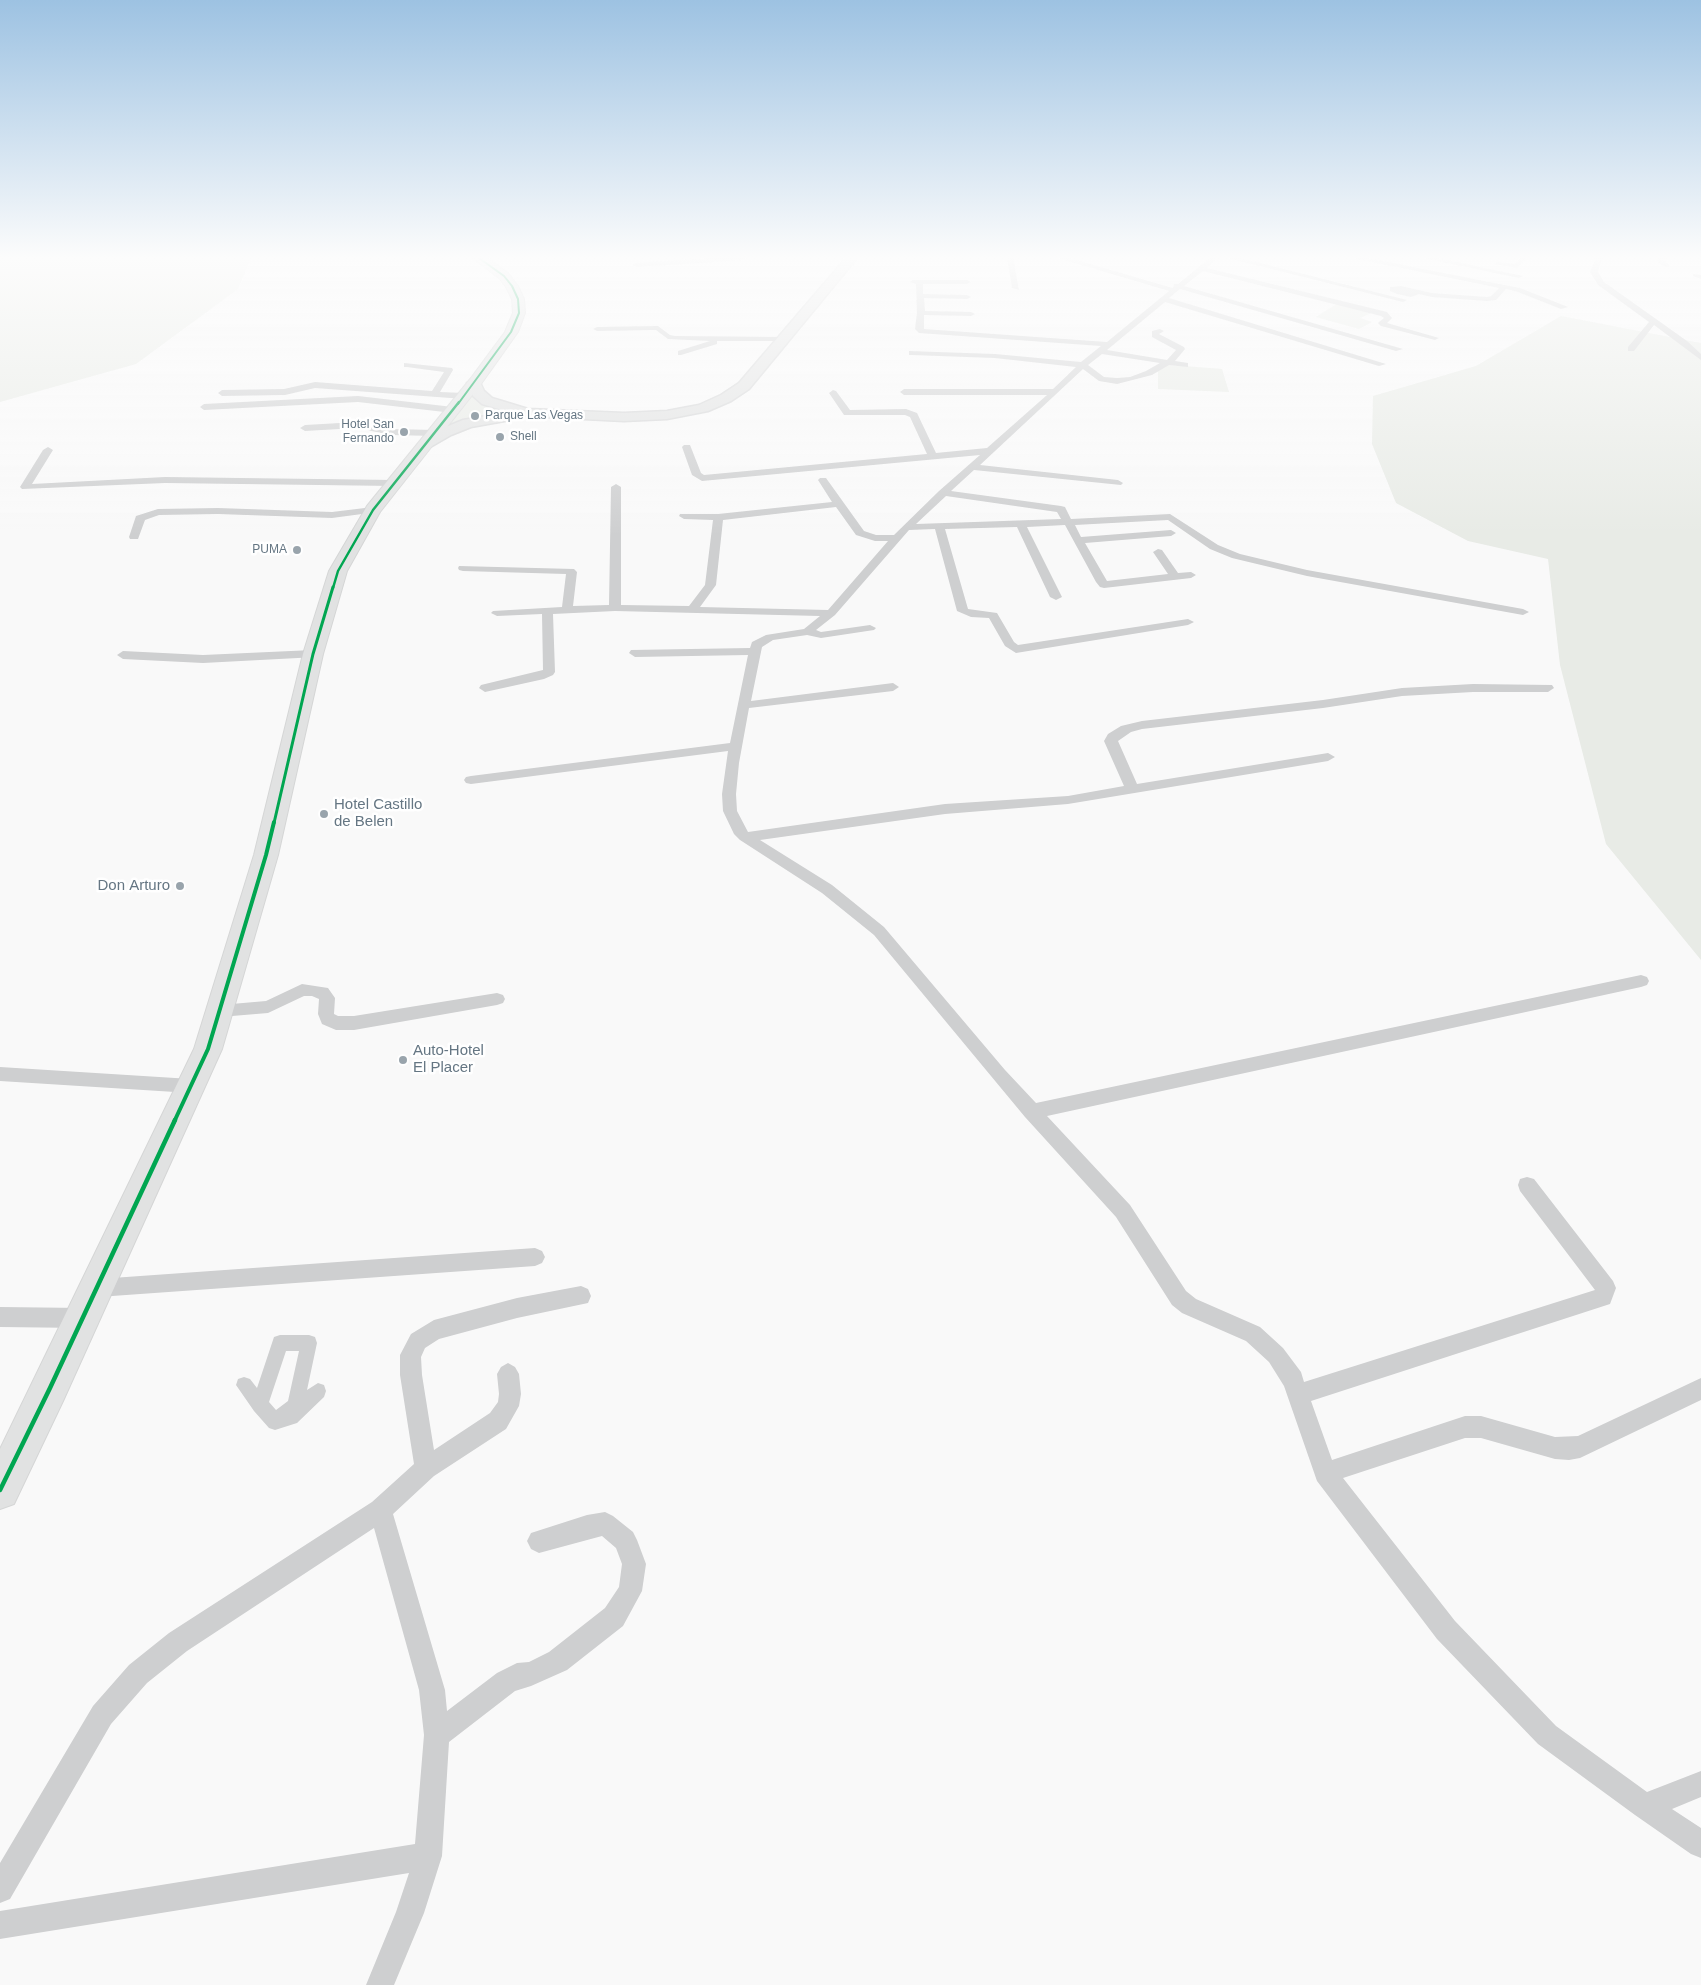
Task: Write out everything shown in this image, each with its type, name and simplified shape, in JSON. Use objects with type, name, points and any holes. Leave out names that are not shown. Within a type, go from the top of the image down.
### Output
[{"type":"highway","points":[[0,1490],[98,1288],[208,1049],[266,855],[313,654],[338,571],[373,510],[464,396],[497,351]]},
{"type":"main road","points":[[602,418],[666,415],[712,404],[744,386],[775,351]]},
{"type":"main road","points":[[431,438],[468,423],[527,414],[631,420],[678,418],[706,412],[739,398],[756,384],[785,351]]},
{"type":"main road","points":[[464,396],[478,393],[487,401],[527,414]]},
{"type":"street","points":[[681,353],[688,351]]},
{"type":"street","points":[[807,632],[831,613],[906,527],[1100,351],[1186,365]]},
{"type":"street","points":[[912,353],[995,356],[1083,365],[1097,377],[1117,381],[1131,379],[1148,372],[1168,362],[1179,351]]},
{"type":"street","points":[[1337,351],[1382,364]]},
{"type":"street","points":[[407,365],[449,370],[434,394]]},
{"type":"street","points":[[222,393],[284,392],[304,386],[315,386],[464,396]]},
{"type":"street","points":[[904,392],[1055,392]]},
{"type":"street","points":[[833,393],[846,412],[906,412],[914,415],[933,456]]},
{"type":"street","points":[[204,407],[464,396]]},
{"type":"street","points":[[305,428],[356,425],[431,438]]},
{"type":"street","points":[[687,447],[697,475],[702,478],[989,451]]},
{"type":"street","points":[[48,450],[25,487],[173,480],[395,483]]},
{"type":"street","points":[[970,467],[1118,483]]},
{"type":"street","points":[[823,480],[860,534],[875,538],[895,538]]},
{"type":"street","points":[[615,608],[616,487]]},
{"type":"street","points":[[942,493],[1061,509],[1100,582],[1104,585],[1191,576]]},
{"type":"street","points":[[684,516],[718,517],[839,504]]},
{"type":"street","points":[[134,537],[140,518],[158,512],[218,511],[332,515],[373,510]]},
{"type":"street","points":[[692,610],[710,585],[718,517]]},
{"type":"street","points":[[906,527],[1170,517],[1214,547],[1236,556],[1307,573],[1523,612]]},
{"type":"street","points":[[1020,524],[1056,597]]},
{"type":"street","points":[[940,527],[963,611],[971,614],[993,615],[1009,644],[1016,649],[1188,622]]},
{"type":"street","points":[[1079,540],[1172,533]]},
{"type":"street","points":[[1158,552],[1175,577]]},
{"type":"street","points":[[463,568],[570,570],[572,572],[567,610]]},
{"type":"street","points":[[497,613],[615,608],[831,613]]},
{"type":"street","points":[[485,688],[540,676],[549,672],[546,624],[548,611]]},
{"type":"street","points":[[870,628],[821,635],[807,632],[770,637],[756,645],[732,763],[729,794],[730,811],[738,831],[744,837],[828,888],[879,931],[1031,1112],[1123,1211],[1180,1298],[1189,1306],[1253,1334],[1276,1356],[1293,1380],[1325,1473],[1453,1637],[1547,1735],[1644,1806],[1701,1844]]},
{"type":"street","points":[[635,653],[755,651]]},
{"type":"street","points":[[124,656],[203,659],[313,654]]},
{"type":"street","points":[[745,706],[893,687]]},
{"type":"street","points":[[1132,788],[1111,741],[1113,737],[1126,730],[1142,725],[1323,704],[1402,692],[1473,688],[1548,688]]},
{"type":"street","points":[[472,780],[736,746]]},
{"type":"street","points":[[744,837],[945,809],[1068,800],[1328,757]]},
{"type":"street","points":[[1031,1112],[1641,981]]},
{"type":"street","points":[[220,1011],[268,1007],[302,990],[312,990],[322,992],[327,998],[326,1014],[328,1020],[336,1023],[354,1023],[497,999]]},
{"type":"street","points":[[0,1074],[192,1086]]},
{"type":"street","points":[[1298,1395],[1603,1297],[1606,1288],[1597,1274],[1527,1185]]},
{"type":"street","points":[[98,1288],[535,1257]]},
{"type":"street","points":[[426,1468],[410,1375],[410,1355],[418,1340],[434,1330],[517,1308],[581,1296]]},
{"type":"street","points":[[0,1317],[83,1318]]},
{"type":"street","points":[[260,1405],[280,1343],[309,1343],[296,1406],[275,1422]]},
{"type":"street","points":[[0,1889],[102,1715],[138,1674],[178,1642],[380,1510],[426,1468],[498,1421],[508,1406],[510,1394],[508,1374]]},
{"type":"street","points":[[244,1385],[275,1422]]},
{"type":"street","points":[[1325,1473],[1465,1428],[1481,1427],[1555,1448],[1570,1449],[1580,1447],[1701,1388]]},
{"type":"street","points":[[275,1422],[291,1417],[318,1391]]},
{"type":"street","points":[[380,1510],[432,1690],[437,1735],[428,1856],[410,1913],[380,1985]]},
{"type":"street","points":[[437,1735],[506,1682],[517,1676],[531,1674],[558,1661],[614,1617],[630,1591],[634,1564],[625,1540],[605,1524],[587,1527],[538,1541]]},
{"type":"street","points":[[1644,1806],[1701,1784]]},
{"type":"street","points":[[0,1925],[428,1856]]},
{"type":"shaded area","points":[[0,351],[154,351],[136,364],[0,402]]},
{"type":"shaded area","points":[[1502,351],[1701,351],[1701,960],[1606,844],[1560,665],[1548,559],[1468,541],[1396,503],[1372,444],[1373,396],[1476,366]]},
{"type":"shaded area","points":[[1158,364],[1222,369],[1229,392],[1158,389]]},
{"type":"shaded area","points":[[471,393],[523,413],[443,432]]},
{"type":"transit line","points":[[0,1490],[50,1388],[208,1049],[266,855],[313,654],[338,571],[373,510],[476,381],[498,351]]},
{"type":"place","name":"Parque Las Vegas","points":[[475,416]]},
{"type":"place","name":"Hotel San Fernando","points":[[404,432]]},
{"type":"place","name":"Shell","points":[[500,437]]},
{"type":"place","name":"PUMA","points":[[297,550]]},
{"type":"place","name":"Hotel Castillo de Belen","points":[[324,814]]},
{"type":"place","name":"Don Arturo","points":[[180,886]]},
{"type":"place","name":"Auto-Hotel El Placer","points":[[403,1060]]}]
